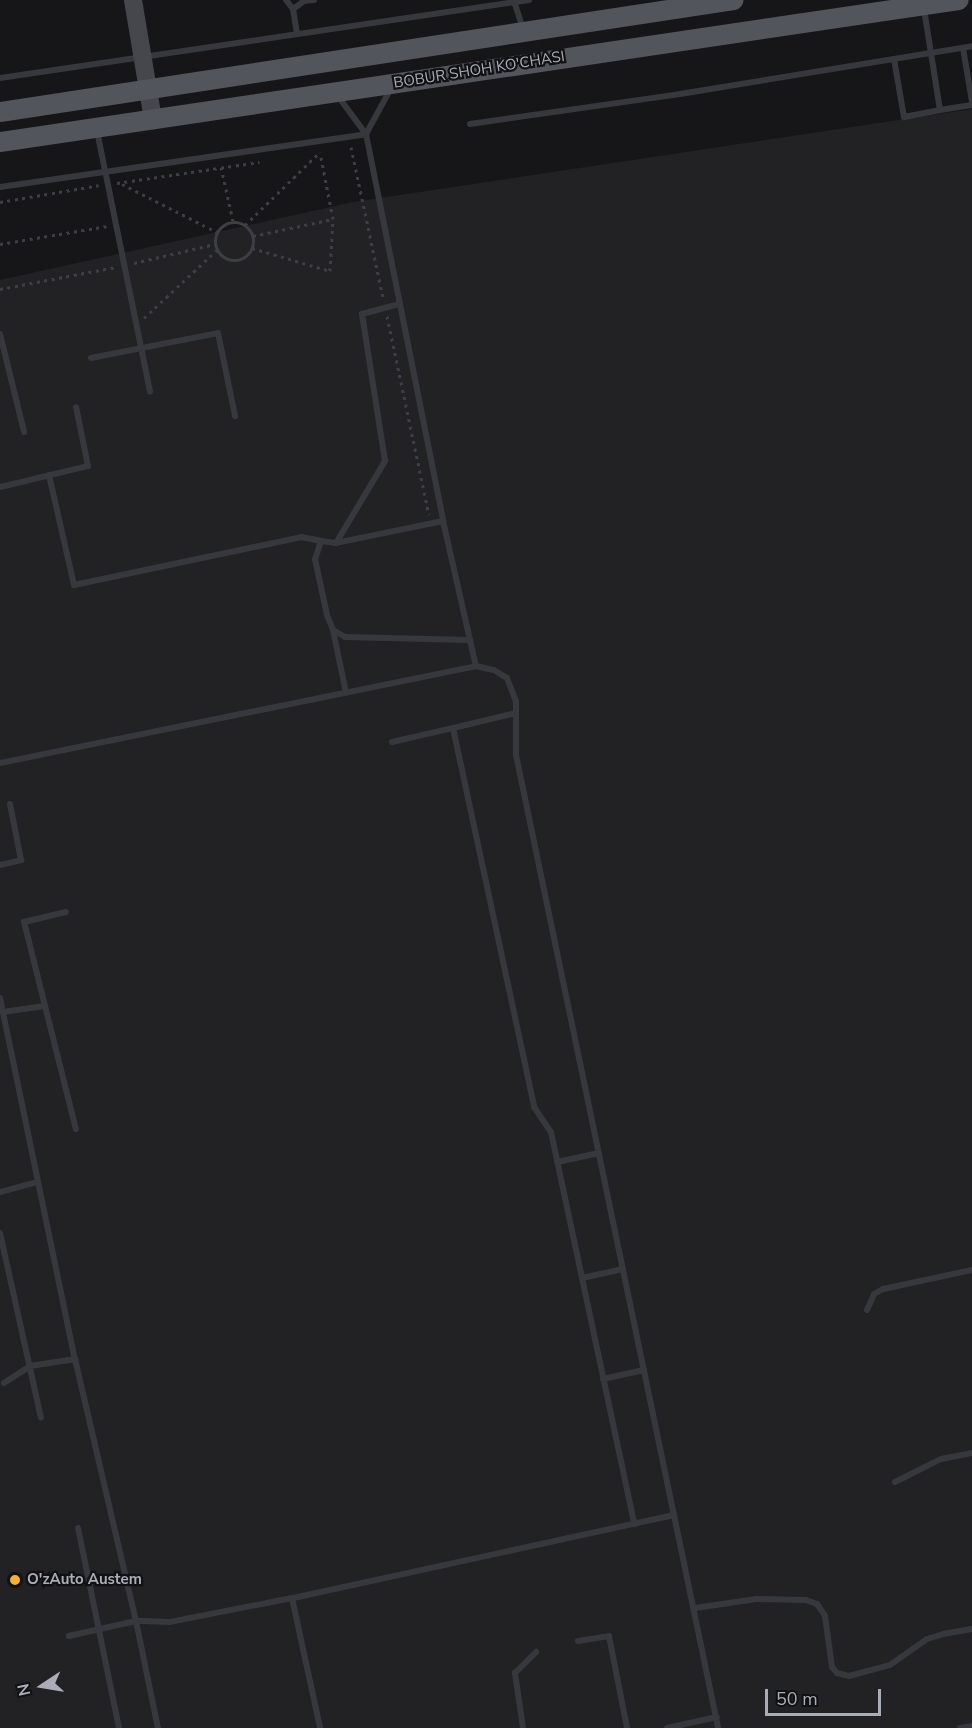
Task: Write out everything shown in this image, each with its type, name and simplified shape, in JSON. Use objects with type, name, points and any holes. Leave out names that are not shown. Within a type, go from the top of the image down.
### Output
[{"type":"main road","name":"BOBUR SHOH KO'CHASI","points":[[0,112],[734,0]]},
{"type":"main road","name":"BOBUR SHOH KO'CHASI","points":[[0,142],[958,0]]},
{"type":"street","points":[[133,0],[153,120]]},
{"type":"lane","points":[[286,0],[293,9],[297,34]]},
{"type":"lane","points":[[293,9],[304,2],[314,0]]},
{"type":"lane","points":[[0,78],[501,2],[529,0]]},
{"type":"lane","points":[[514,1],[525,32]]},
{"type":"lane","points":[[923,4],[940,110]]},
{"type":"lane","points":[[470,124],[972,46]]},
{"type":"lane","points":[[894,59],[904,117],[972,104],[963,48]]},
{"type":"lane","points":[[366,134],[394,83]]},
{"type":"lane","points":[[334,92],[366,134],[443,521],[476,666]]},
{"type":"lane","points":[[97,128],[150,392]]},
{"type":"lane","points":[[0,186],[106,174],[366,134]]},
{"type":"lane","points":[[336,543],[385,461],[362,314],[400,304]]},
{"type":"lane","points":[[92,358],[218,333],[235,416]]},
{"type":"lane","points":[[0,334],[24,432]]},
{"type":"lane","points":[[0,487],[88,466],[76,407]]},
{"type":"lane","points":[[50,475],[74,585],[301,537],[336,543],[443,521]]},
{"type":"lane","points":[[321,541],[315,559],[346,693]]},
{"type":"lane","points":[[333,630],[345,637],[470,640]]},
{"type":"lane","points":[[0,763],[476,666],[494,669],[507,678],[516,701],[516,755],[695,1608],[718,1728]]},
{"type":"lane","points":[[392,742],[516,713]]},
{"type":"lane","points":[[453,728],[534,1107],[550,1131],[634,1524]]},
{"type":"lane","points":[[0,865],[21,860],[10,804]]},
{"type":"lane","points":[[66,912],[24,922],[76,1129]]},
{"type":"lane","points":[[0,998],[75,1359],[136,1621],[158,1728]]},
{"type":"lane","points":[[3,1012],[45,1006]]},
{"type":"lane","points":[[557,1162],[599,1153]]},
{"type":"lane","points":[[0,1192],[38,1182]]},
{"type":"lane","points":[[0,1233],[41,1418]]},
{"type":"lane","points":[[582,1278],[623,1269]]},
{"type":"lane","points":[[867,1310],[874,1294],[883,1289],[972,1270]]},
{"type":"lane","points":[[4,1383],[30,1366],[75,1359]]},
{"type":"lane","points":[[603,1379],[644,1370]]},
{"type":"lane","points":[[895,1482],[940,1459],[972,1453]]},
{"type":"lane","points":[[69,1636],[136,1621],[171,1622],[292,1598],[674,1515]]},
{"type":"lane","points":[[78,1528],[119,1728]]},
{"type":"lane","points":[[292,1598],[320,1728]]},
{"type":"lane","points":[[695,1608],[756,1599],[806,1600],[818,1604],[825,1616],[832,1667],[837,1673],[849,1676],[890,1665],[927,1639],[972,1629]]},
{"type":"lane","points":[[579,1641],[609,1636],[627,1728]]},
{"type":"lane","points":[[523,1728],[515,1673],[536,1652]]},
{"type":"lane","points":[[666,1728],[717,1717]]},
{"type":"lane","points":[[960,1728],[972,1726]]},
{"type":"path","points":[[342,148],[352,147],[431,524]]},
{"type":"path","points":[[309,154],[331,150]]},
{"type":"path","points":[[252,248],[330,271],[333,219],[320,152]]},
{"type":"path","points":[[245,225],[320,152]]},
{"type":"path","points":[[219,155],[233,221]]},
{"type":"path","points":[[0,202],[265,161]]},
{"type":"path","points":[[106,174],[217,232]]},
{"type":"path","points":[[253,236],[333,219]]},
{"type":"path","points":[[233,221],[245,225],[253,236],[252,248],[238,260],[226,258],[215,244],[217,232],[221,226],[233,221]]},
{"type":"path","points":[[0,244],[116,224]]},
{"type":"path","points":[[0,289],[124,265],[215,244]]},
{"type":"path","points":[[136,325],[218,250]]},
{"type":"shaded area","points":[[972,109],[972,1728],[0,1728],[0,280],[353,202]]},
{"type":"place","name":"O'zAuto Austem","points":[[15,1580]]}]
